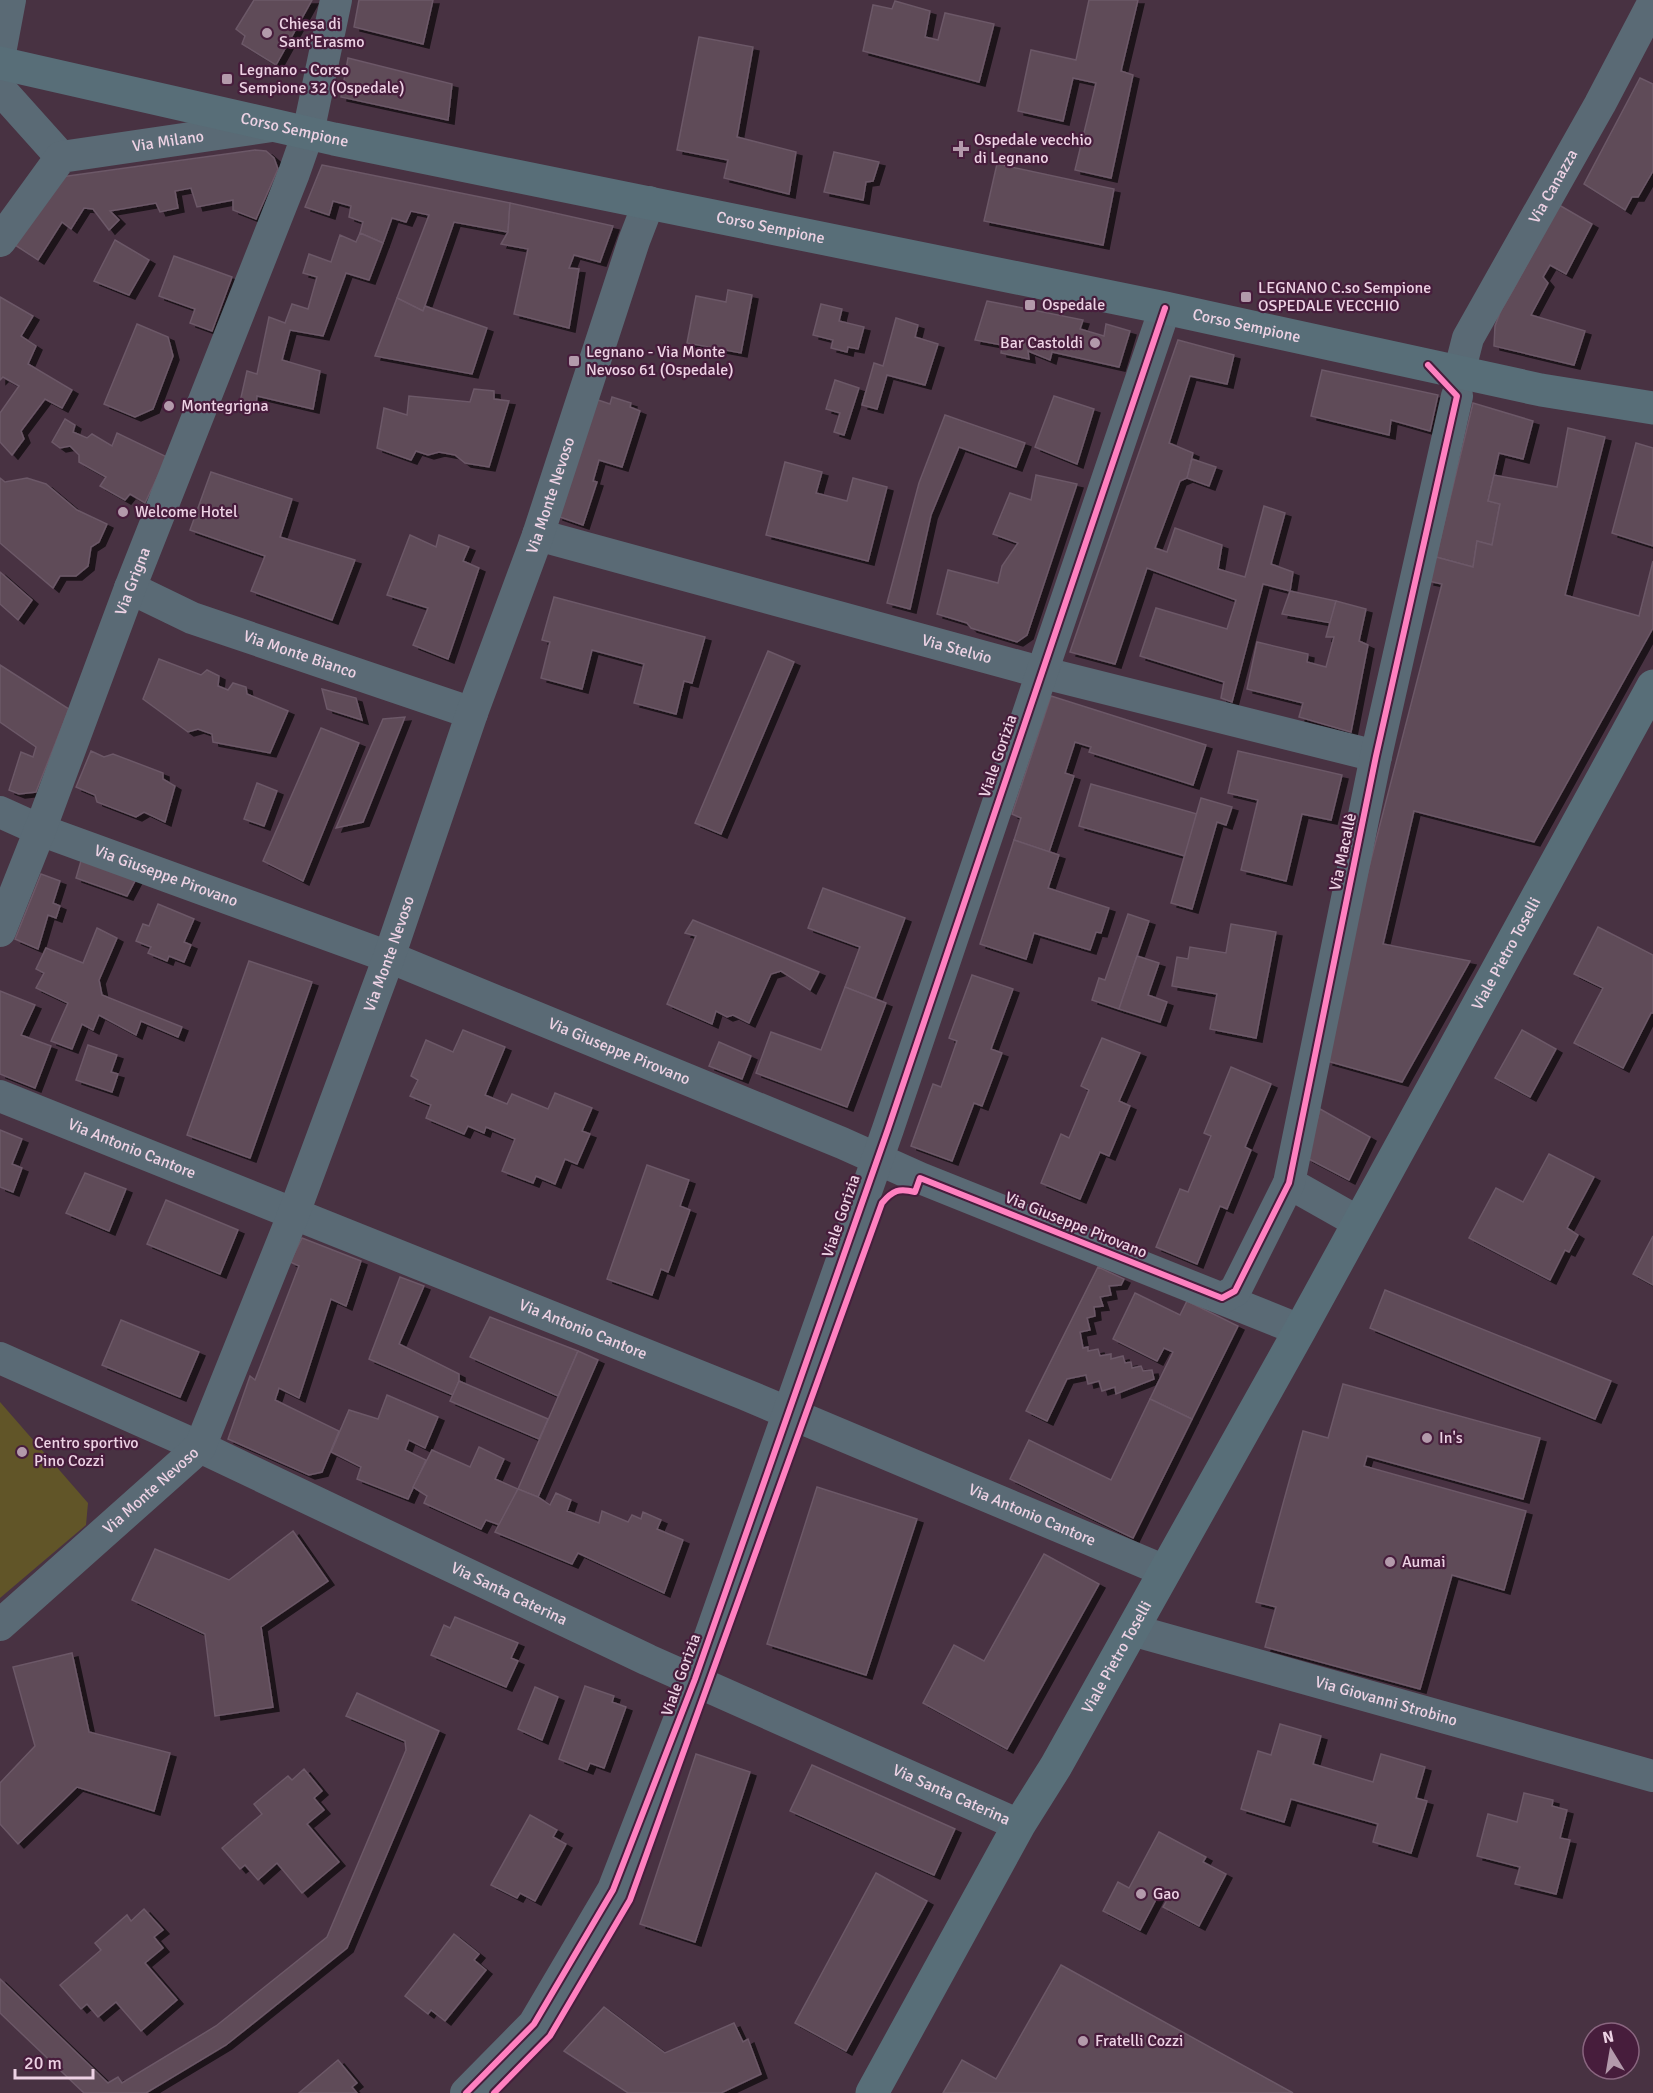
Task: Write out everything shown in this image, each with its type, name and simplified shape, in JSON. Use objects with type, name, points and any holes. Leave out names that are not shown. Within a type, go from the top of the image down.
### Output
[{"type":"main road","name":"Corso Sempione","points":[[0,63],[308,133],[1165,308],[1458,385],[1541,390],[1653,408]]},
{"type":"main road","name":"Corso Sempione","points":[[1541,390],[1653,426]]},
{"type":"main road","name":"Viale Pietro Toselli","points":[[872,2093],[1019,1825],[1056,1766],[1300,1330],[1653,686]]},
{"type":"street","points":[[0,53],[10,0]]},
{"type":"street","name":"Via Grigna","points":[[0,931],[40,831],[130,588],[308,133],[336,0]]},
{"type":"street","name":"Via Canazza","points":[[1458,385],[1468,338],[1600,104],[1653,3]]},
{"type":"street","points":[[0,89],[61,157],[0,241]]},
{"type":"street","name":"Via Milano","points":[[61,157],[275,126]]},
{"type":"street","name":"Via Monte Nevoso","points":[[0,1625],[200,1447],[294,1213],[389,957],[472,713],[538,535],[634,241],[649,202]]},
{"type":"street","name":"Viale Gorizia","points":[[466,2093],[534,2024],[613,1890],[695,1679],[875,1159],[888,1129],[1040,672],[1165,308]]},
{"type":"street","name":"Via Macallè","points":[[1222,1298],[1235,1291],[1289,1183],[1376,756],[1458,385]]},
{"type":"street","name":"Via Stelvio","points":[[538,535],[1040,672],[1376,756]]},
{"type":"street","name":"Via Monte Bianco","points":[[130,588],[192,618],[472,713]]},
{"type":"street","name":"Via Giuseppe Pirovano","points":[[0,812],[40,831],[389,957],[842,1143],[875,1159],[1300,1330]]},
{"type":"street","name":"Via Antonio Cantore","points":[[0,1096],[788,1412],[1165,1571]]},
{"type":"street","points":[[1289,1183],[1358,1222]]},
{"type":"street","name":"Via Santa Caterina","points":[[0,1358],[200,1447],[638,1654],[1019,1825]]},
{"type":"street","name":"Via Giovanni Strobino","points":[[1132,1630],[1647,1775]]},
{"type":"shaded area","name":"Centro sportivo Pino Cozzi","points":[[0,1402],[88,1503],[86,1525],[0,1598]]},
{"type":"building","name":"Chiesa di Sant'Erasmo","points":[[254,0],[312,0],[276,65],[242,44],[245,36],[236,29]]},
{"type":"building","points":[[359,0],[433,0],[423,44],[354,27]]},
{"type":"building","points":[[1089,0],[1138,0],[1121,71],[1133,75],[1111,178],[1075,170],[1096,83],[1073,78],[1063,121],[1018,111],[1031,50],[1076,60]]},
{"type":"building","points":[[895,1],[930,11],[925,37],[938,40],[945,13],[994,24],[979,82],[863,51],[873,5],[892,9]]},
{"type":"building","points":[[699,37],[753,47],[737,137],[796,152],[789,194],[724,178],[728,160],[677,150]]},
{"type":"building","points":[[348,58],[452,84],[448,120],[341,97]]},
{"type":"building","points":[[1640,78],[1653,84],[1653,171],[1638,197],[1632,197],[1625,210],[1584,184]]},
{"type":"building","points":[[255,150],[266,151],[274,158],[278,169],[256,219],[233,210],[233,200],[197,207],[191,188],[175,191],[178,208],[160,212],[156,203],[110,211],[119,220],[109,230],[93,209],[84,208],[71,229],[62,222],[38,260],[15,245],[61,177]]},
{"type":"building","points":[[834,152],[879,162],[873,181],[866,182],[863,200],[824,192]]},
{"type":"building","points":[[997,164],[1114,189],[1103,245],[984,221]]},
{"type":"building","points":[[322,165],[510,203],[508,232],[454,222],[423,311],[397,298],[429,215],[411,211],[406,222],[392,218],[383,243],[360,233],[363,222],[349,217],[351,206],[333,201],[329,215],[305,207]]},
{"type":"building","points":[[510,203],[613,226],[600,262],[574,255],[569,268],[579,269],[569,328],[514,314],[528,249],[501,244],[508,232]]},
{"type":"building","points":[[1559,205],[1592,224],[1566,274],[1550,265],[1543,277],[1548,283],[1531,315],[1585,331],[1574,365],[1494,346],[1495,326],[1501,310]]},
{"type":"building","points":[[360,233],[383,243],[369,280],[346,273],[323,336],[290,330],[282,360],[320,371],[313,409],[257,396],[256,407],[240,402],[247,371],[257,374],[269,317],[285,323],[292,304],[308,309],[317,277],[303,273],[309,254],[331,262],[340,235],[356,242]]},
{"type":"building","points":[[115,240],[149,260],[129,295],[94,281]]},
{"type":"building","points":[[174,256],[232,277],[212,331],[190,323],[195,309],[159,296]]},
{"type":"building","points":[[728,290],[752,295],[741,353],[687,343],[696,296],[726,302]]},
{"type":"building","points":[[0,297],[33,316],[21,336],[36,346],[28,364],[72,390],[62,408],[45,399],[21,431],[24,439],[12,455],[0,442],[0,413],[19,386],[3,377],[0,380]]},
{"type":"building","points":[[397,298],[423,311],[425,306],[487,328],[472,374],[375,356]]},
{"type":"building","points":[[987,301],[1083,320],[1080,329],[1104,336],[1106,324],[1130,331],[1119,367],[1052,352],[1050,360],[1028,351],[1029,359],[1001,353],[1002,345],[975,340]]},
{"type":"building","points":[[821,304],[842,309],[839,321],[864,327],[858,349],[848,347],[847,352],[831,348],[833,340],[813,335]]},
{"type":"building","points":[[896,318],[918,325],[915,337],[938,344],[925,385],[887,375],[877,409],[862,405],[874,363],[883,366]]},
{"type":"building","points":[[137,324],[168,337],[173,356],[153,409],[135,417],[104,404]]},
{"type":"building","points":[[1178,340],[1234,355],[1227,384],[1190,376],[1169,443],[1193,453],[1187,478],[1180,481],[1155,548],[1167,552],[1175,528],[1222,545],[1218,569],[1245,577],[1264,506],[1285,513],[1271,564],[1293,572],[1290,591],[1263,584],[1232,702],[1221,698],[1224,682],[1140,656],[1156,608],[1227,629],[1236,600],[1147,568],[1115,664],[1070,652]]},
{"type":"building","points":[[1322,370],[1438,395],[1430,431],[1391,420],[1389,435],[1311,416]]},
{"type":"building","points":[[835,380],[859,388],[844,435],[834,432],[840,413],[826,409]]},
{"type":"building","points":[[474,389],[494,391],[494,399],[509,401],[489,467],[465,463],[455,455],[439,452],[428,455],[416,451],[411,460],[377,448],[384,408],[407,415],[409,396],[470,402]]},
{"type":"building","points":[[1054,396],[1094,409],[1077,464],[1035,447]]},
{"type":"building","points":[[612,397],[631,403],[630,407],[640,411],[622,467],[599,460],[593,481],[597,482],[583,525],[557,516],[595,399],[610,404]]},
{"type":"building","points":[[1473,403],[1533,421],[1523,459],[1499,453],[1488,501],[1500,504],[1492,545],[1477,541],[1473,567],[1436,557]]},
{"type":"building","points":[[945,415],[1025,443],[1016,467],[959,447],[931,515],[910,609],[887,603],[919,483]]},
{"type":"building","points":[[65,419],[75,425],[73,432],[87,438],[92,434],[112,446],[117,433],[167,457],[145,503],[130,494],[125,500],[100,486],[106,477],[79,462],[79,455],[70,446],[60,448],[52,442]]},
{"type":"building","points":[[1568,428],[1605,437],[1565,595],[1639,616],[1653,561],[1653,628],[1534,842],[1414,811],[1383,944],[1470,961],[1402,1082],[1327,1061],[1366,879],[1442,584],[1428,581],[1436,557],[1473,567],[1477,541],[1492,545],[1500,504],[1488,501],[1494,475],[1557,487]]},
{"type":"building","points":[[1636,443],[1653,448],[1653,546],[1612,533]]},
{"type":"building","points":[[1192,459],[1216,467],[1209,486],[1187,478]]},
{"type":"building","points":[[785,462],[822,472],[816,493],[847,501],[853,478],[887,487],[868,561],[766,535]]},
{"type":"building","points":[[211,472],[292,499],[280,537],[355,560],[332,620],[251,591],[265,556],[190,530]]},
{"type":"building","points":[[1036,475],[1077,484],[1027,635],[1017,642],[971,628],[967,623],[937,614],[948,570],[998,583],[1002,566],[1018,543],[993,534],[1010,493],[1031,500]]},
{"type":"building","points":[[0,478],[5,482],[27,478],[46,484],[77,510],[107,524],[99,542],[91,547],[88,566],[76,576],[60,576],[53,588],[0,543]]},
{"type":"building","points":[[410,535],[436,547],[439,535],[469,547],[463,561],[479,568],[448,659],[413,645],[428,608],[387,595]]},
{"type":"building","points":[[0,572],[32,600],[18,620],[0,604]]},
{"type":"building","points":[[1290,591],[1336,601],[1331,623],[1282,614]]},
{"type":"building","points":[[554,597],[705,637],[692,683],[684,681],[676,714],[634,703],[644,664],[592,650],[582,689],[541,678],[550,642],[542,640]]},
{"type":"building","points":[[1336,601],[1366,609],[1359,641],[1368,645],[1351,732],[1299,717],[1303,703],[1247,689],[1257,642],[1308,654],[1307,662],[1326,667],[1334,637],[1326,637]]},
{"type":"building","points":[[768,651],[794,662],[721,834],[695,823]]},
{"type":"building","points":[[159,659],[201,675],[207,670],[219,676],[218,686],[228,690],[233,683],[246,687],[247,694],[288,711],[270,753],[213,742],[212,734],[198,729],[188,732],[143,699]]},
{"type":"building","points":[[0,665],[69,709],[36,792],[19,794],[9,790],[21,752],[33,757],[36,747],[0,722]]},
{"type":"building","points":[[322,689],[356,698],[362,720],[327,709]]},
{"type":"building","points":[[1051,696],[1206,745],[1193,785],[1089,752],[1091,747],[1075,742],[1065,773],[1074,776],[1049,852],[1014,840],[1021,818],[1012,814]]},
{"type":"building","points":[[405,717],[363,822],[336,828],[383,719]]},
{"type":"building","points":[[321,728],[359,743],[303,881],[263,861]]},
{"type":"building","points":[[91,751],[104,757],[113,754],[163,773],[163,779],[175,786],[165,822],[144,812],[136,817],[97,802],[95,795],[76,787]]},
{"type":"building","points":[[1238,751],[1342,775],[1331,820],[1302,814],[1286,881],[1241,870],[1258,800],[1228,793]]},
{"type":"building","points":[[257,783],[277,791],[264,826],[244,819]]},
{"type":"building","points":[[1091,784],[1197,814],[1185,856],[1079,826]]},
{"type":"building","points":[[1201,798],[1232,807],[1226,825],[1217,822],[1192,909],[1171,903]]},
{"type":"building","points":[[1014,840],[1059,855],[1048,888],[1109,908],[1101,933],[1096,932],[1090,950],[1034,933],[1026,959],[980,944]]},
{"type":"building","points":[[83,854],[137,877],[127,896],[76,878]]},
{"type":"building","points":[[41,874],[60,881],[53,903],[60,906],[56,918],[48,915],[38,949],[15,939]]},
{"type":"building","points":[[823,888],[905,918],[875,999],[845,987],[860,947],[808,928]]},
{"type":"building","points":[[158,904],[194,919],[184,942],[191,945],[184,962],[169,956],[167,961],[148,953],[151,947],[136,941],[143,924],[149,926]]},
{"type":"building","points":[[1128,914],[1149,921],[1119,1009],[1092,1000],[1099,978],[1105,980]]},
{"type":"building","points":[[693,920],[819,972],[810,990],[781,971],[771,974],[749,1023],[733,1015],[727,1017],[716,1011],[712,1024],[667,1004],[696,936],[685,933]]},
{"type":"building","points":[[1231,924],[1276,932],[1256,1038],[1210,1029],[1217,994],[1172,986],[1177,957],[1188,959],[1190,947],[1226,953]]},
{"type":"building","points":[[1598,927],[1653,955],[1653,1013],[1623,1068],[1574,1043],[1603,988],[1574,974]]},
{"type":"building","points":[[97,928],[117,938],[99,980],[102,995],[182,1027],[178,1037],[141,1021],[136,1035],[99,1015],[93,1030],[82,1024],[72,1049],[51,1041],[68,1003],[36,988],[44,973],[36,969],[46,948],[83,963]]},
{"type":"building","points":[[1137,956],[1159,963],[1148,995],[1167,1002],[1160,1022],[1119,1009]]},
{"type":"building","points":[[249,961],[312,982],[250,1158],[187,1135]]},
{"type":"building","points":[[972,975],[1013,989],[991,1049],[1002,1053],[982,1106],[974,1103],[952,1161],[911,1146],[933,1084],[941,1087],[957,1041],[949,1038]]},
{"type":"building","points":[[845,987],[886,1003],[847,1107],[756,1073],[771,1032],[821,1050]]},
{"type":"building","points":[[0,991],[35,1005],[21,1035],[51,1046],[35,1088],[0,1074]]},
{"type":"building","points":[[463,1030],[505,1047],[485,1095],[507,1104],[512,1094],[548,1109],[555,1093],[592,1108],[582,1131],[590,1134],[577,1164],[565,1159],[555,1184],[536,1176],[533,1183],[502,1171],[515,1139],[486,1127],[484,1133],[468,1126],[464,1134],[426,1118],[431,1105],[410,1096],[418,1080],[411,1076],[426,1040],[453,1052]]},
{"type":"building","points":[[1522,1030],[1556,1049],[1530,1097],[1495,1078]]},
{"type":"building","points":[[1102,1038],[1140,1053],[1119,1101],[1130,1106],[1109,1156],[1100,1152],[1080,1199],[1041,1183],[1061,1134],[1069,1138],[1089,1090],[1081,1086]]},
{"type":"building","points":[[719,1042],[751,1056],[742,1079],[709,1066]]},
{"type":"building","points":[[88,1045],[117,1055],[111,1072],[118,1074],[112,1092],[76,1080]]},
{"type":"building","points":[[1231,1067],[1271,1084],[1245,1147],[1251,1150],[1227,1209],[1220,1206],[1197,1264],[1156,1247],[1180,1189],[1188,1192],[1211,1136],[1204,1133]]},
{"type":"building","points":[[1320,1109],[1370,1137],[1349,1180],[1307,1158]]},
{"type":"building","points":[[0,1130],[22,1139],[12,1164],[22,1168],[13,1192],[0,1187]]},
{"type":"building","points":[[1549,1154],[1594,1177],[1567,1228],[1578,1235],[1569,1252],[1565,1250],[1550,1280],[1469,1238],[1496,1188],[1523,1202]]},
{"type":"building","points":[[647,1165],[689,1180],[680,1206],[690,1210],[668,1272],[661,1269],[652,1295],[607,1279]]},
{"type":"building","points":[[85,1173],[126,1189],[109,1231],[66,1213]]},
{"type":"building","points":[[166,1200],[238,1230],[220,1274],[147,1244]]},
{"type":"building","points":[[1653,1236],[1653,1285],[1633,1274]]},
{"type":"building","points":[[302,1238],[361,1261],[346,1306],[331,1299],[299,1398],[279,1388],[275,1400],[339,1431],[322,1472],[309,1475],[228,1439],[250,1376],[255,1380],[299,1266],[290,1262]]},
{"type":"building","points":[[1098,1267],[1124,1279],[1121,1285],[1109,1286],[1111,1295],[1100,1297],[1103,1306],[1094,1307],[1095,1316],[1087,1318],[1090,1330],[1080,1332],[1083,1348],[1088,1347],[1088,1351],[1098,1349],[1100,1356],[1111,1354],[1111,1359],[1123,1356],[1125,1363],[1131,1362],[1132,1368],[1141,1366],[1143,1371],[1152,1370],[1154,1379],[1116,1394],[1115,1387],[1102,1391],[1099,1381],[1088,1384],[1086,1375],[1067,1379],[1047,1421],[1026,1411]]},
{"type":"building","points":[[400,1277],[424,1286],[399,1344],[459,1374],[459,1381],[453,1395],[369,1359]]},
{"type":"building","points":[[1385,1290],[1611,1381],[1595,1419],[1370,1328]]},
{"type":"building","points":[[1135,1293],[1180,1315],[1187,1301],[1238,1326],[1192,1419],[1150,1399],[1173,1352],[1164,1348],[1157,1361],[1113,1339]]},
{"type":"building","points":[[490,1317],[578,1351],[558,1396],[470,1357]]},
{"type":"building","points":[[121,1320],[199,1352],[180,1397],[102,1365]]},
{"type":"building","points":[[578,1351],[598,1360],[538,1497],[518,1489]]},
{"type":"building","points":[[459,1381],[548,1419],[539,1439],[450,1401]]},
{"type":"building","points":[[1343,1384],[1540,1438],[1523,1499],[1367,1456],[1364,1466],[1526,1511],[1504,1590],[1452,1575],[1420,1689],[1265,1647],[1276,1607],[1256,1602],[1303,1431],[1328,1438]]},
{"type":"building","points":[[387,1395],[438,1417],[425,1448],[409,1440],[405,1450],[426,1460],[408,1499],[357,1479],[361,1467],[331,1452],[349,1410],[378,1419]]},
{"type":"building","points":[[1150,1399],[1192,1419],[1133,1538],[1010,1479],[1029,1440],[1111,1480]]},
{"type":"building","points":[[479,1447],[504,1459],[495,1479],[518,1489],[500,1525],[486,1520],[481,1529],[424,1503],[427,1496],[413,1487],[432,1450],[470,1467]]},
{"type":"building","points":[[817,1487],[917,1519],[866,1675],[767,1644]]},
{"type":"building","points":[[518,1489],[550,1505],[556,1493],[571,1500],[567,1511],[599,1523],[602,1511],[628,1522],[632,1515],[641,1519],[643,1512],[661,1520],[657,1529],[683,1540],[664,1593],[578,1553],[572,1564],[495,1532]]},
{"type":"building","points":[[293,1531],[328,1581],[261,1627],[273,1707],[215,1716],[205,1634],[132,1600],[155,1549],[229,1580]]},
{"type":"building","points":[[1044,1554],[1099,1584],[1007,1749],[923,1703],[954,1645],[984,1661]]},
{"type":"building","points":[[455,1617],[518,1643],[511,1658],[518,1661],[506,1687],[431,1655],[444,1625],[450,1628]]},
{"type":"building","points":[[72,1653],[89,1732],[170,1753],[154,1811],[77,1787],[18,1844],[0,1824],[0,1783],[35,1746],[13,1667]]},
{"type":"building","points":[[585,1686],[614,1696],[612,1702],[626,1707],[604,1768],[590,1763],[587,1770],[559,1759]]},
{"type":"building","points":[[535,1687],[558,1697],[542,1740],[518,1729]]},
{"type":"building","points":[[357,1693],[439,1731],[347,1948],[226,2045],[146,2093],[84,2093],[0,2013],[0,1979],[108,2083],[118,2077],[122,2083],[216,2026],[327,1937],[406,1750],[405,1741],[346,1716]]},
{"type":"building","points":[[1280,1724],[1321,1736],[1313,1764],[1373,1782],[1381,1754],[1425,1767],[1416,1798],[1427,1801],[1411,1853],[1373,1842],[1378,1824],[1291,1799],[1284,1822],[1241,1809],[1258,1751],[1271,1755]]},
{"type":"building","points":[[696,1754],[750,1772],[695,1942],[640,1924]]},
{"type":"building","points":[[812,1765],[955,1829],[934,1875],[790,1811]]},
{"type":"building","points":[[304,1769],[322,1791],[314,1798],[324,1810],[307,1824],[339,1862],[302,1893],[277,1863],[258,1880],[245,1865],[240,1869],[222,1848],[262,1814],[254,1804],[288,1776],[292,1780]]},
{"type":"building","points":[[1524,1793],[1553,1800],[1552,1806],[1567,1810],[1560,1838],[1570,1840],[1556,1894],[1515,1884],[1520,1867],[1477,1856],[1488,1814],[1517,1822]]},
{"type":"building","points":[[530,1815],[557,1830],[553,1837],[566,1844],[535,1901],[520,1893],[517,1898],[491,1885]]},
{"type":"building","points":[[1159,1832],[1206,1857],[1203,1862],[1226,1874],[1199,1926],[1163,1907],[1170,1895],[1161,1890],[1140,1930],[1103,1911],[1118,1882],[1129,1888]]},
{"type":"building","points":[[876,1873],[927,1901],[846,2051],[795,2023]]},
{"type":"building","points":[[144,1909],[163,1930],[154,1937],[163,1948],[145,1963],[177,2000],[141,2031],[116,2002],[98,2017],[87,2004],[81,2009],[60,1985],[101,1950],[95,1943],[127,1915],[131,1921]]},
{"type":"building","points":[[454,1934],[479,1954],[474,1960],[486,1970],[445,2021],[431,2010],[428,2014],[405,1996]]},
{"type":"building","points":[[1061,1965],[1293,2093],[943,2093],[962,2060],[996,2079]]},
{"type":"building","points":[[604,2007],[665,2053],[734,2023],[743,2042],[748,2039],[761,2074],[721,2093],[628,2093],[564,2051]]},
{"type":"building","points":[[338,2060],[357,2083],[352,2087],[357,2093],[299,2093]]},
{"type":"cycle path","points":[[466,2093],[534,2024],[613,1890],[695,1679],[888,1129],[1165,308]]},
{"type":"cycle path","points":[[494,2093],[550,2036],[630,1900],[882,1203],[897,1191],[915,1192],[920,1178],[1222,1298],[1235,1291],[1289,1183],[1376,756],[1457,396],[1428,365]]},
{"type":"place","name":"Chiesa di Sant'Erasmo","points":[[267,33]]},
{"type":"place","name":"Legnano - Corso Sempione 32 (Ospedale)","points":[[227,79]]},
{"type":"place","name":"Ospedale vecchio di Legnano","points":[[961,149]]},
{"type":"place","name":"LEGNANO C.so Sempione OSPEDALE VECCHIO","points":[[1246,297]]},
{"type":"place","name":"Ospedale","points":[[1030,305]]},
{"type":"place","name":"Bar Castoldi","points":[[1095,343]]},
{"type":"place","name":"Legnano - Via Monte Nevoso 61 (Ospedale)","points":[[574,361]]},
{"type":"place","name":"Montegrigna","points":[[169,406]]},
{"type":"place","name":"Welcome Hotel","points":[[123,512]]},
{"type":"place","name":"In's","points":[[1427,1438]]},
{"type":"place","name":"Centro sportivo Pino Cozzi","points":[[22,1452]]},
{"type":"place","name":"Aumai","points":[[1390,1562]]},
{"type":"place","name":"Gao","points":[[1141,1894]]},
{"type":"place","name":"Fratelli Cozzi","points":[[1083,2041]]}]
